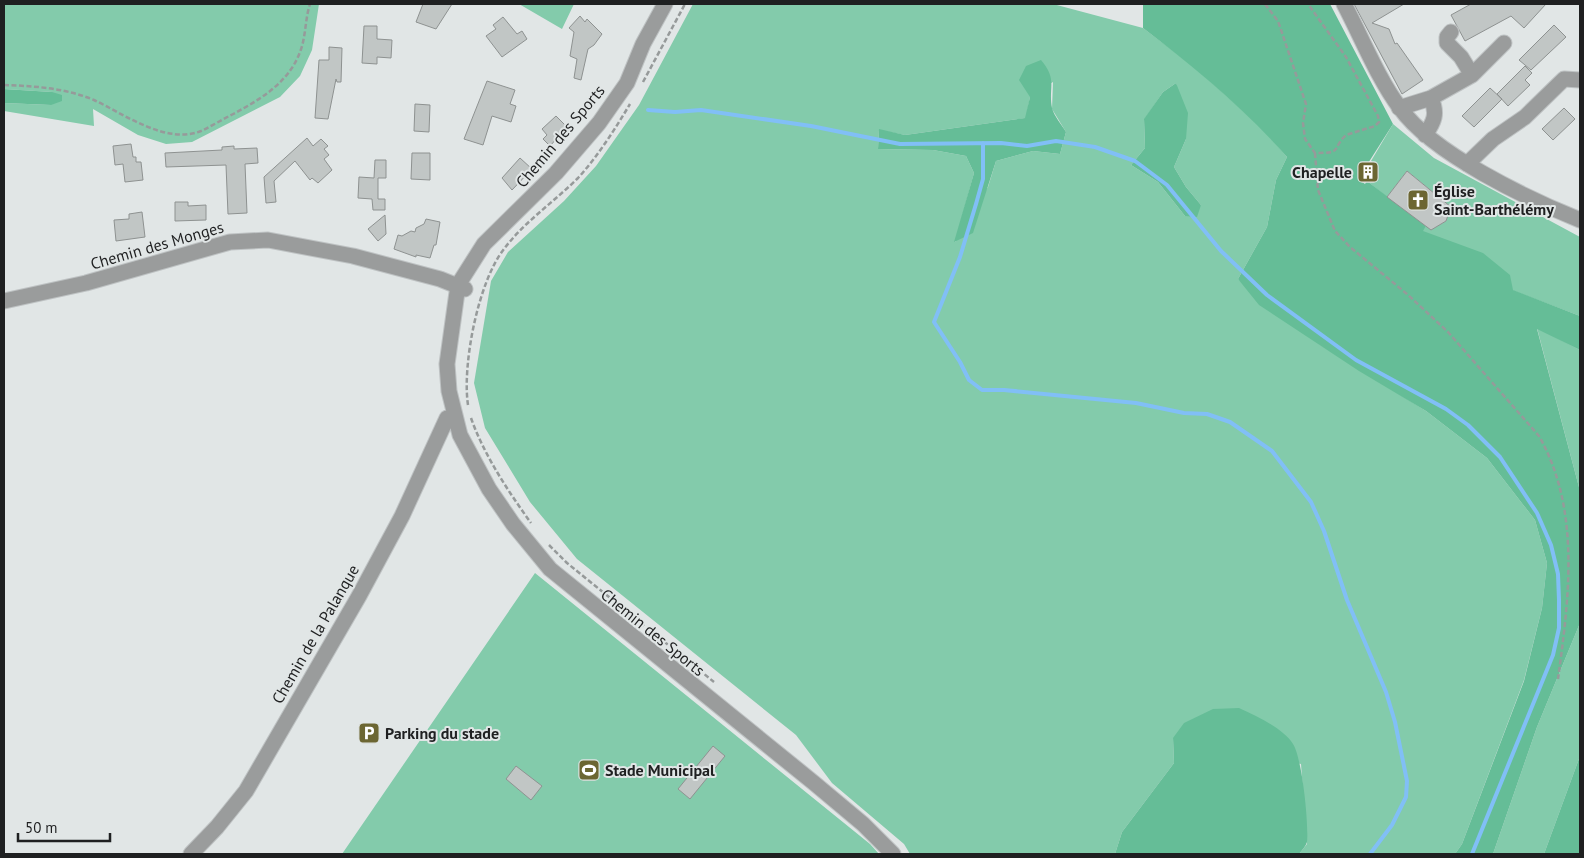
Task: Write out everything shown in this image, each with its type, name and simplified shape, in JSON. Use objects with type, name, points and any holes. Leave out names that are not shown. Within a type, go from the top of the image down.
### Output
[{"type":"street","name":"Chemin des Sports","points":[[665,4],[643,44],[627,83],[598,123],[556,173],[499,231],[462,287],[449,391],[460,435],[473,460],[513,524],[550,569],[814,783],[863,824],[893,854]]},
{"type":"street","points":[[1344,4],[1399,108],[1425,135],[1441,148],[1467,164],[1539,202],[1580,220]]},
{"type":"street","points":[[1451,32],[1447,37],[1447,43],[1461,57],[1472,75]]},
{"type":"street","points":[[1399,108],[1431,98],[1472,75],[1504,43]]},
{"type":"street","points":[[1467,164],[1493,138],[1525,117],[1564,79],[1580,80]]},
{"type":"street","points":[[1425,135],[1436,118],[1431,98]]},
{"type":"street","name":"Chemin des Monges","points":[[4,301],[86,284],[230,242],[268,240],[353,256],[462,287]]},
{"type":"street","name":"Chemin de la Palanque","points":[[191,854],[217,827],[246,791],[359,596],[402,516],[448,418]]},
{"type":"path","points":[[4,85],[42,86],[93,100],[139,124],[165,132],[187,134],[200,132],[255,103],[281,82],[293,67],[300,51],[310,4]]},
{"type":"path","points":[[642,85],[685,4]]},
{"type":"path","points":[[1265,4],[1278,21],[1306,104],[1302,123],[1304,139],[1315,153],[1318,190],[1335,231],[1350,247],[1407,294],[1448,332],[1539,436],[1550,456],[1563,501],[1569,544],[1568,606],[1558,679]]},
{"type":"path","points":[[1308,4],[1346,57],[1375,107],[1379,122],[1375,126],[1346,135],[1334,152],[1315,153]]},
{"type":"path","points":[[536,530],[497,471],[477,435],[468,410],[466,377],[479,306],[497,259],[504,249],[578,177],[612,133],[632,101]]},
{"type":"path","points":[[548,544],[567,563],[717,686]]},
{"type":"green space","points":[[4,4],[319,4],[312,50],[300,76],[280,97],[192,142],[166,144],[138,135],[93,109],[94,126],[4,111],[4,103],[51,105],[52,92],[4,89]]},
{"type":"green space","points":[[519,4],[574,4],[562,29]]},
{"type":"green space","points":[[693,4],[1053,4],[1143,28],[1192,65],[1261,127],[1287,157],[1276,180],[1267,227],[1238,279],[1319,344],[1426,411],[1487,458],[1535,520],[1547,563],[1542,608],[1524,680],[1462,844],[1455,854],[1299,854],[1307,844],[1301,764],[1173,738],[1174,763],[1122,832],[1115,854],[910,854],[904,844],[832,783],[796,735],[577,559],[530,502],[485,428],[474,383],[491,281],[508,252],[564,201],[596,166],[639,105]],"holes":[[[1053,82],[1052,109],[1066,132],[1060,154],[1033,151],[996,161],[988,187],[955,242],[974,173],[966,156],[933,150],[878,149],[879,130],[905,135],[1026,118],[1030,97]],[[1176,83],[1186,139],[1174,167],[1186,187],[1201,205],[1185,216],[1158,182],[1131,165],[1145,148],[1144,120],[1163,92]]]},
{"type":"green space","points":[[1143,4],[1330,4],[1393,124],[1358,179],[1365,184],[1367,181],[1426,226],[1423,231],[1483,253],[1510,275],[1513,290],[1580,316],[1580,350],[1537,329],[1580,491],[1580,623],[1537,727],[1493,854],[1455,854],[1462,844],[1524,681],[1542,608],[1547,563],[1535,520],[1487,458],[1426,411],[1359,371],[1259,305],[1238,279],[1267,227],[1276,180],[1287,157],[1254,122],[1218,89],[1143,28]]},
{"type":"green space","points":[[1041,60],[1051,78],[1053,111],[1066,132],[1060,154],[1033,151],[996,161],[973,233],[954,242],[974,173],[966,156],[933,150],[878,149],[879,129],[905,135],[1025,118],[1030,97],[1019,80],[1026,66]]},
{"type":"green space","points":[[1176,83],[1188,113],[1186,139],[1174,167],[1186,187],[1201,205],[1197,217],[1185,216],[1158,182],[1131,165],[1145,148],[1144,119],[1163,92]]},
{"type":"green space","points":[[4,89],[52,92],[62,95],[62,101],[51,105],[4,103]]},
{"type":"green space","points":[[1393,124],[1434,158],[1580,237],[1580,316],[1501,286],[1417,237],[1426,226],[1432,229],[1446,221],[1450,206],[1407,171],[1387,197],[1367,181],[1378,166],[1371,161]]},
{"type":"green space","points":[[1537,328],[1580,350],[1580,491]]},
{"type":"green space","name":"Stade Municipal","points":[[535,573],[870,844],[879,854],[342,854]]},
{"type":"green space","points":[[1580,623],[1580,756],[1544,854],[1493,854],[1537,727]]},
{"type":"green space","points":[[1239,708],[1269,723],[1283,733],[1289,738],[1296,751],[1304,792],[1307,833],[1307,842],[1299,854],[1115,854],[1122,832],[1174,763],[1173,738],[1184,723],[1213,709]]},
{"type":"green space","points":[[1580,756],[1580,854],[1544,854]]},
{"type":"building","points":[[423,4],[452,4],[436,29],[416,22]]},
{"type":"building","points":[[1354,4],[1404,4],[1372,23],[1389,29],[1395,44],[1397,43],[1423,80],[1402,94]]},
{"type":"building","points":[[1471,4],[1546,4],[1524,28],[1511,16],[1465,41],[1451,15]]},
{"type":"building","points":[[580,16],[585,22],[587,19],[602,34],[594,45],[588,49],[581,80],[574,78],[577,59],[570,56],[574,32],[569,28]]},
{"type":"building","points":[[503,17],[517,34],[522,31],[527,39],[502,57],[486,36],[496,29],[493,25]]},
{"type":"building","points":[[1554,25],[1566,37],[1531,70],[1519,60]]},
{"type":"building","points":[[364,26],[377,26],[377,39],[392,40],[391,58],[377,57],[377,64],[362,63]]},
{"type":"building","points":[[329,47],[342,48],[341,82],[337,82],[336,79],[328,119],[315,118],[319,60],[329,60]]},
{"type":"building","points":[[1525,66],[1532,73],[1525,80],[1530,85],[1508,106],[1497,94]]},
{"type":"building","points":[[487,81],[515,90],[510,104],[516,106],[511,122],[492,116],[483,145],[464,139]]},
{"type":"building","points":[[1490,88],[1502,99],[1474,127],[1462,116]]},
{"type":"building","points":[[415,104],[430,105],[429,132],[414,131]]},
{"type":"building","points":[[1564,108],[1575,119],[1553,140],[1542,129]]},
{"type":"building","points":[[556,116],[567,127],[550,146],[543,139],[547,135],[542,129]]},
{"type":"building","points":[[307,138],[313,146],[321,139],[328,146],[324,149],[329,155],[324,159],[332,170],[318,183],[312,178],[310,180],[295,161],[274,181],[276,202],[266,203],[264,177]]},
{"type":"building","points":[[131,144],[133,157],[136,157],[136,162],[141,162],[143,180],[125,182],[123,164],[115,165],[113,146]]},
{"type":"building","points":[[234,146],[234,149],[257,148],[258,163],[245,164],[247,213],[228,214],[226,165],[166,167],[165,153],[222,150],[222,147]]},
{"type":"building","points":[[412,153],[430,153],[430,180],[411,179]]},
{"type":"building","points":[[520,158],[532,169],[512,190],[502,178]]},
{"type":"building","points":[[375,160],[386,160],[386,178],[378,178],[378,199],[385,199],[385,210],[373,210],[372,199],[358,198],[359,177],[374,178]]},
{"type":"building","name":"Église Saint-Barthélémy","points":[[1407,171],[1451,207],[1446,221],[1431,230],[1387,197]]},
{"type":"building","points":[[175,202],[188,202],[188,206],[206,205],[206,220],[175,221]]},
{"type":"building","points":[[142,212],[145,237],[116,241],[114,220],[129,219],[129,214]]},
{"type":"building","points":[[385,215],[386,234],[378,241],[368,229]]},
{"type":"building","points":[[426,219],[440,222],[436,245],[434,245],[430,258],[416,255],[416,257],[394,249],[398,235],[402,236],[411,231],[415,232],[416,228],[424,224]]},
{"type":"building","points":[[713,746],[725,756],[690,799],[678,789]]},
{"type":"building","points":[[516,766],[542,786],[531,800],[506,779]]},
{"type":"waterway","points":[[648,110],[675,112],[701,110],[811,126],[900,144],[1001,143],[1027,146],[1056,141],[1095,147],[1135,161],[1167,185],[1221,251],[1267,295],[1356,360],[1446,409],[1468,425],[1500,457],[1537,513],[1551,545],[1558,574],[1559,600],[1559,628],[1553,655],[1472,854]]},
{"type":"waterway","points":[[983,143],[983,179],[960,257],[934,322],[960,362],[969,380],[982,390],[1004,390],[1136,403],[1184,413],[1207,414],[1230,422],[1272,451],[1311,502],[1324,531],[1347,600],[1386,692],[1395,722],[1407,781],[1406,797],[1392,825],[1370,854]]},
{"type":"place","name":"Chapelle","points":[[1368,172]]},
{"type":"place","name":"Église Saint-Barthélémy","points":[[1418,200]]},
{"type":"place","name":"Parking du stade","points":[[369,733]]},
{"type":"place","name":"Stade Municipal","points":[[589,770]]}]
